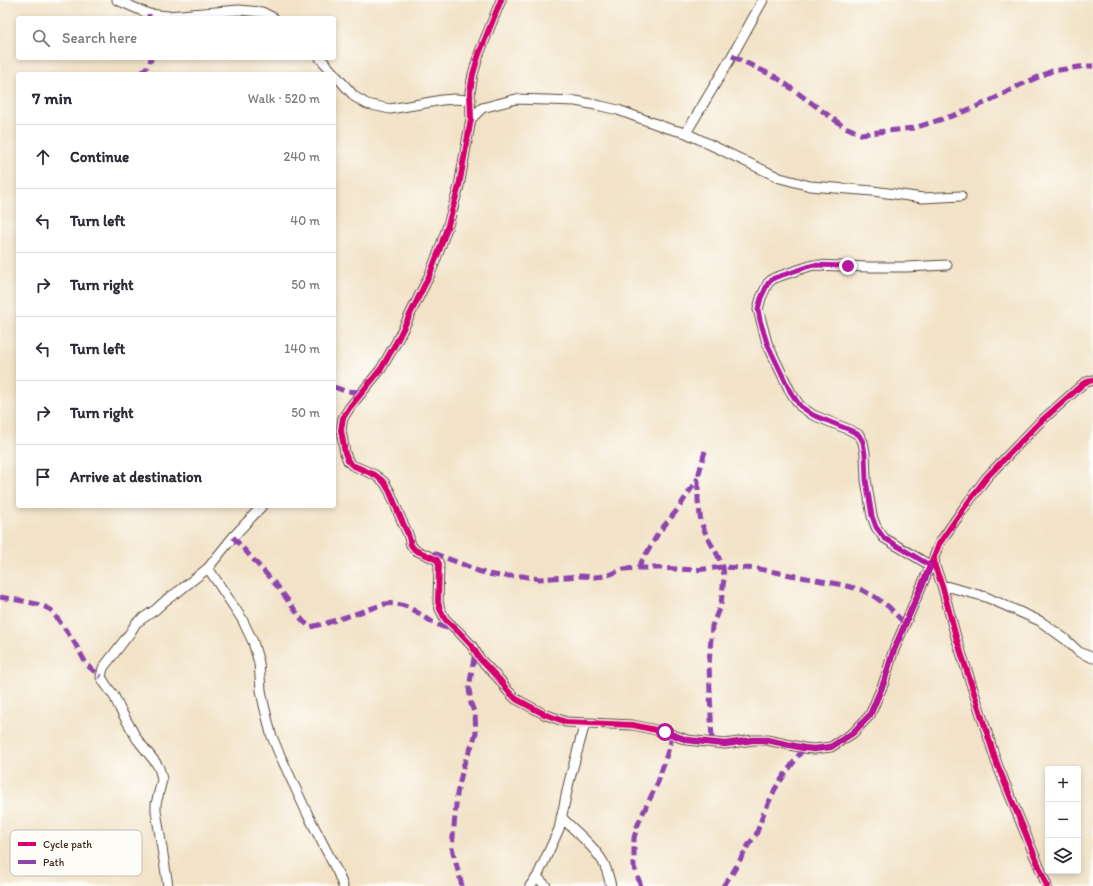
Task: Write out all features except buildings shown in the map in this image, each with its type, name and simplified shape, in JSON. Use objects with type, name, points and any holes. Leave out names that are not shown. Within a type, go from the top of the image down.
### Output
[{"type":"street","points":[[502,0],[477,60],[473,74],[470,92],[471,119],[459,186],[448,225],[430,274],[397,341],[381,369],[342,418],[341,430],[348,461],[352,465],[375,475],[384,482],[390,492],[400,519],[408,534],[411,545],[415,550],[437,560],[439,564],[438,602],[445,619],[472,646],[480,659],[516,699],[544,714],[566,722],[633,726],[665,732],[687,740],[712,743],[725,744],[753,740],[767,740],[804,748],[814,749],[830,747],[852,733],[870,715],[884,682],[893,652],[939,544],[964,508],[987,477],[1039,423],[1084,383],[1093,380]]},
{"type":"street","points":[[686,133],[732,56],[763,0]]},
{"type":"street","points":[[122,1],[149,14],[168,16],[239,10],[262,12],[270,16]]},
{"type":"street","points":[[322,60],[333,72]]},
{"type":"street","points":[[336,75],[355,96],[367,104],[390,108],[442,100],[471,100]]},
{"type":"street","points":[[471,119],[482,108],[516,99],[576,101],[612,109],[686,133],[780,178],[810,186],[873,191],[923,198],[961,196]]},
{"type":"street","points":[[947,265],[906,267],[813,265],[774,278],[768,283],[758,309],[767,343],[790,391],[800,406],[813,415],[859,435],[863,442],[866,480],[872,516],[876,527],[884,538],[933,561],[942,585],[956,637],[997,764],[1047,886]]},
{"type":"street","points":[[336,428],[342,423]]},
{"type":"street","points":[[168,886],[156,811],[156,804],[161,784],[161,774],[156,763],[137,739],[120,710],[114,696],[101,677],[103,668],[130,634],[136,623],[155,610],[208,568],[260,508]]},
{"type":"street","points":[[208,568],[242,619],[252,642],[259,663],[262,695],[271,734],[308,816],[344,886]]},
{"type":"street","points":[[942,585],[986,597],[1040,621],[1065,639],[1079,652],[1093,658]]},
{"type":"street","points":[[530,886],[537,877],[558,829],[585,723]]},
{"type":"street","points":[[561,817],[593,849],[602,861],[607,870],[611,886]]},
{"type":"street","points":[[537,877],[546,886]]},
{"type":"marked path","points":[[732,56],[776,77],[843,126],[861,134],[914,128],[955,115],[990,101],[1018,86],[1052,71],[1093,66]]},
{"type":"marked path","points":[[143,72],[151,60]]},
{"type":"marked path","points":[[336,388],[345,391],[362,392]]},
{"type":"marked path","points":[[705,451],[698,477],[698,501],[701,522],[723,567],[724,578],[721,604],[712,626],[709,664],[712,743]]},
{"type":"marked path","points":[[638,568],[659,532],[678,509],[698,478]]},
{"type":"marked path","points":[[233,537],[278,587],[303,621],[310,627],[385,604],[393,604],[406,607],[436,624],[454,630]]},
{"type":"marked path","points":[[433,553],[488,574],[501,576],[522,576],[539,579],[605,576],[624,569],[638,568],[695,570],[723,567],[759,569],[862,590],[889,607],[905,624]]},
{"type":"marked path","points":[[0,597],[33,603],[51,610],[73,640],[87,665],[101,677]]},
{"type":"marked path","points":[[462,886],[452,848],[457,794],[464,764],[476,733],[475,714],[471,704],[469,688],[475,652]]},
{"type":"marked path","points":[[641,886],[634,867],[634,838],[641,817],[658,782],[673,735]]},
{"type":"marked path","points":[[723,886],[756,835],[775,789],[804,748]]},
{"type":"cycle path","points":[[501,0],[479,54],[473,74],[470,92],[471,119],[459,186],[439,251],[430,274],[397,341],[381,369],[350,407],[343,418],[341,430],[348,461],[352,465],[375,475],[384,482],[390,492],[408,534],[411,545],[415,550],[437,560],[439,564],[438,602],[445,619],[472,646],[480,659],[516,699],[544,714],[566,722],[633,725],[665,732],[687,740],[725,744],[753,740],[767,740],[804,748],[814,749],[831,747],[853,733],[870,715],[884,682],[893,652],[934,557]]},
{"type":"cycle path","points":[[1047,886],[997,764],[956,637],[942,585],[935,567],[934,557],[939,544],[987,477],[1039,423],[1084,383],[1093,380]]},
{"type":"route","points":[[665,732],[687,740],[712,743],[725,744],[753,740],[767,740],[804,748],[814,749],[830,747],[852,733],[870,715],[884,682],[893,652],[931,566],[884,538],[876,527],[872,516],[866,480],[863,442],[859,435],[813,415],[800,406],[790,391],[767,343],[760,320],[758,309],[761,298],[768,283],[774,278],[813,265],[848,266]]}]
